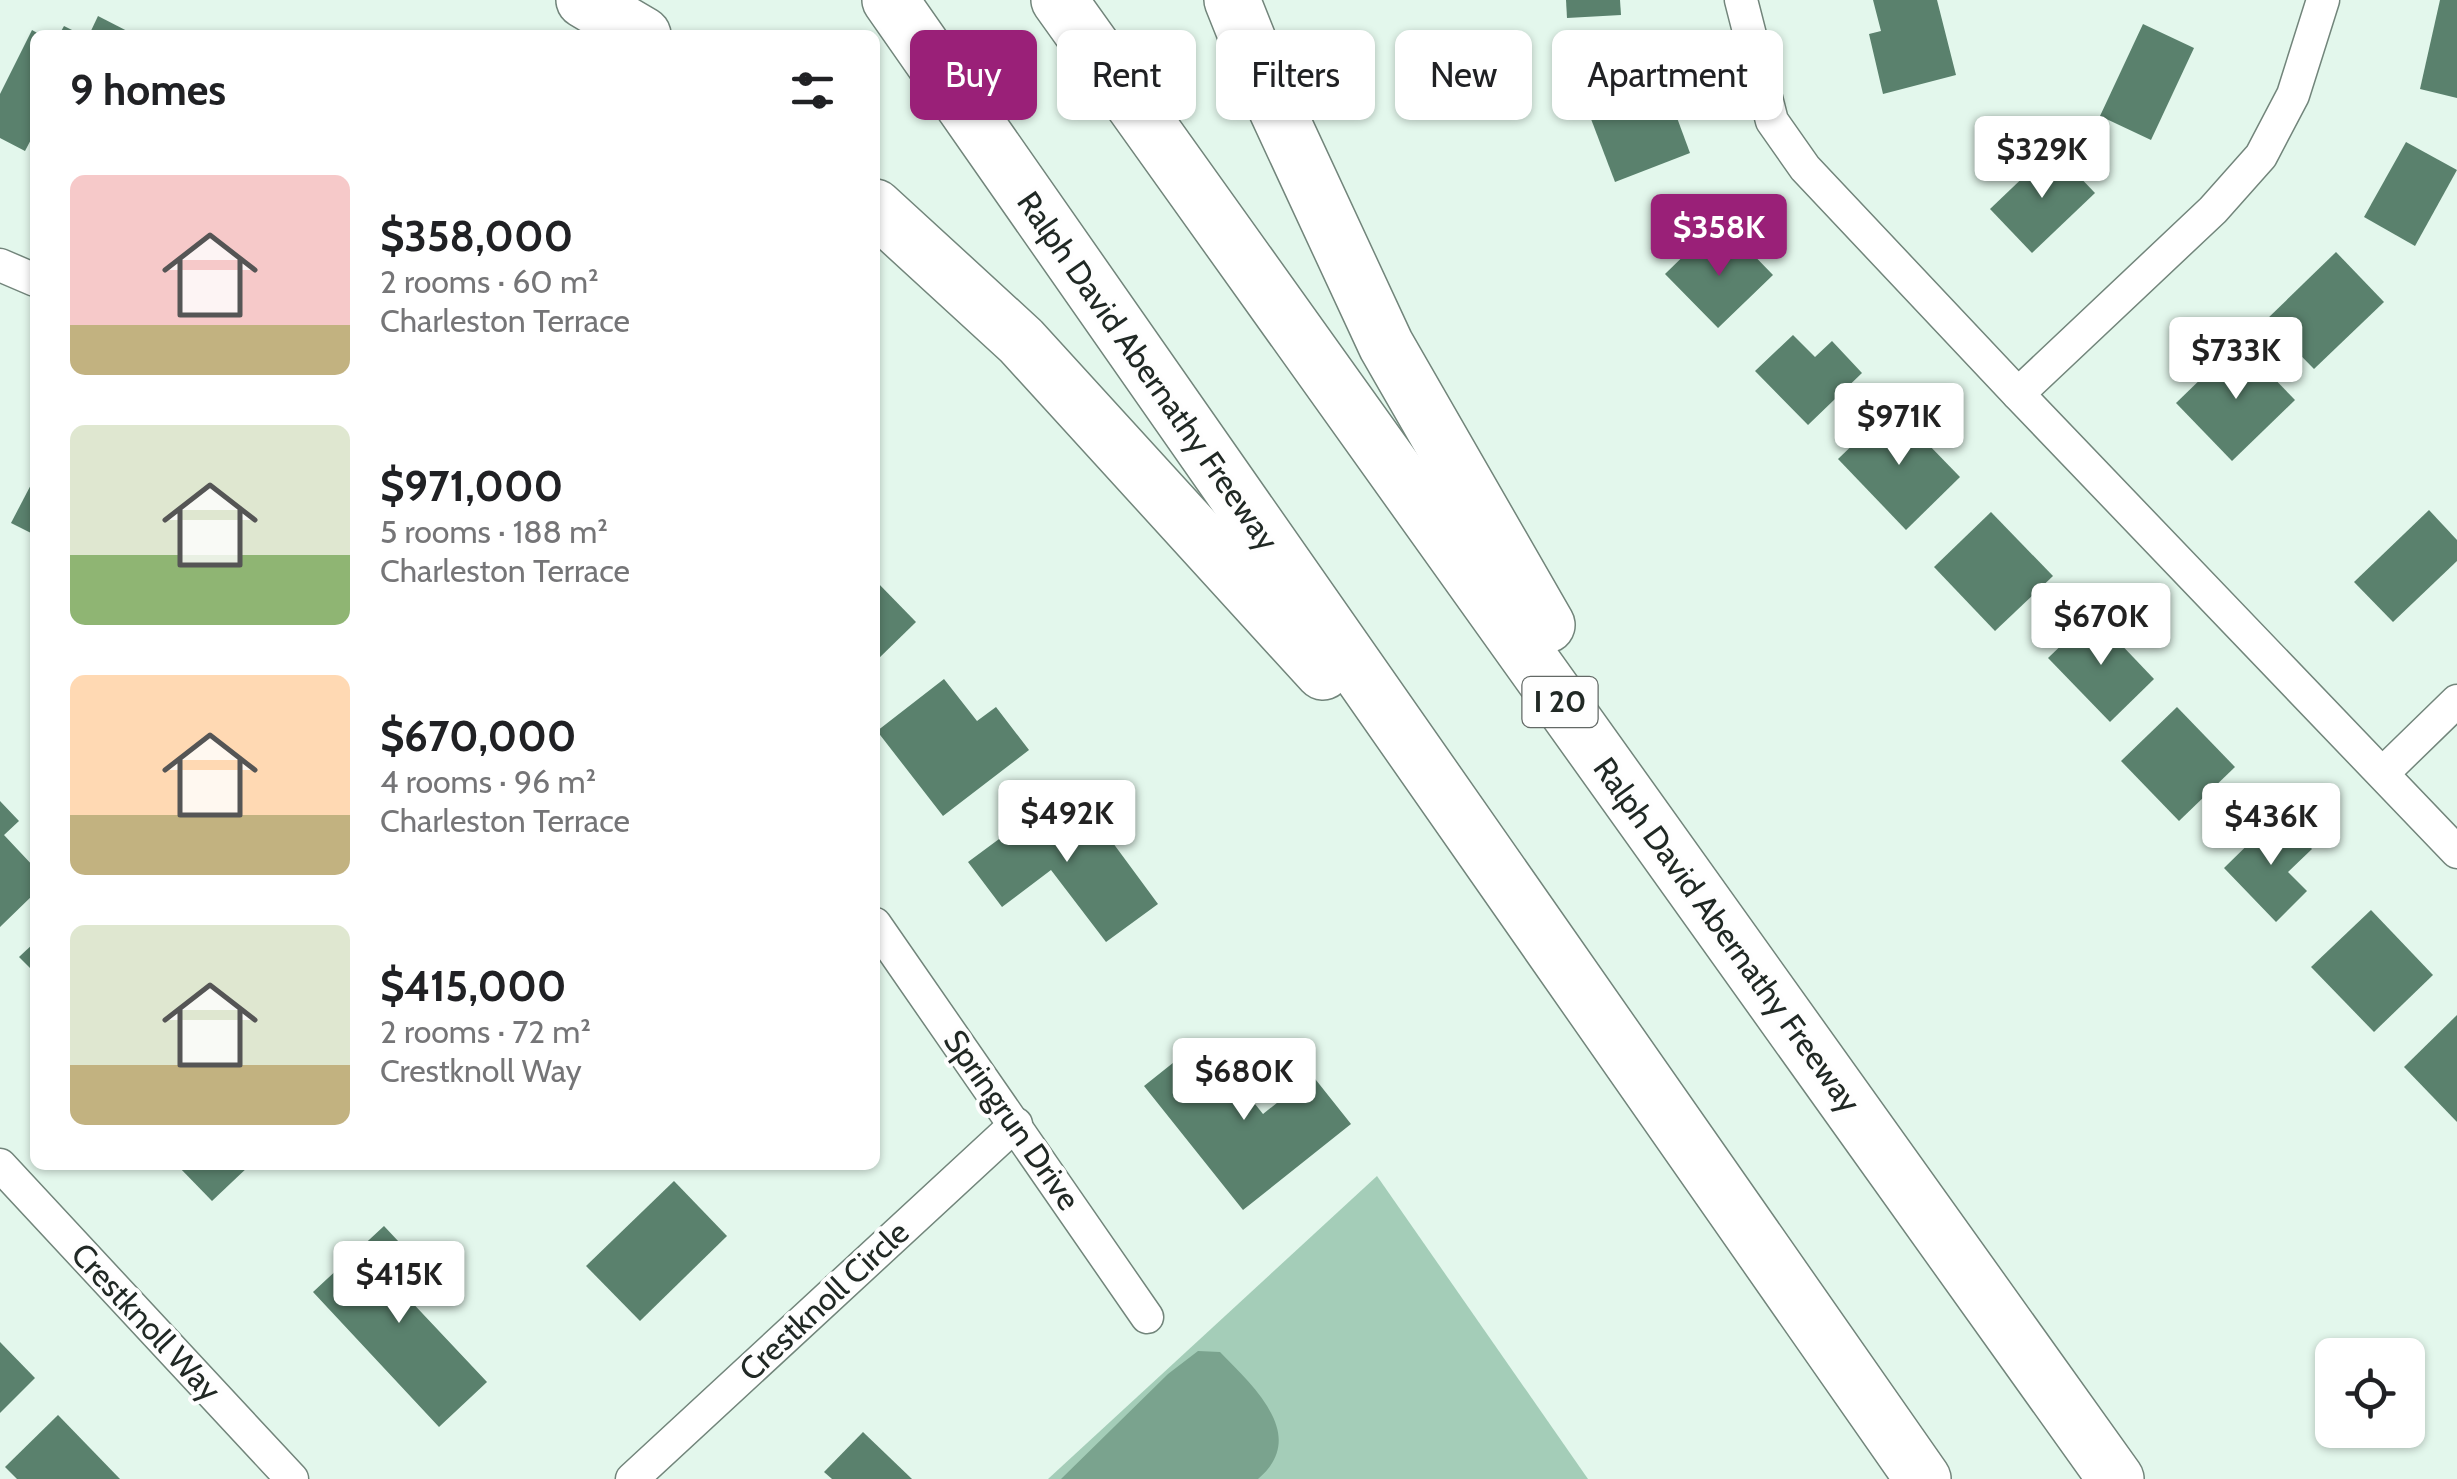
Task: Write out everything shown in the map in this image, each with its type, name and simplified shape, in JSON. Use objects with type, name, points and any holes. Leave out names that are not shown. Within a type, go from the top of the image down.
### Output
[{"type":"highway","points":[[584,0],[635,30]]},
{"type":"highway","name":"Ralph David Abernathy Freeway","points":[[890,0],[1923,1479]]},
{"type":"highway","name":"Ralph David Abernathy Freeway","points":[[1059,0],[2116,1479]]},
{"type":"highway","points":[[1232,0],[1270,95],[1386,346],[1524,590],[2062,1403]]},
{"type":"highway","points":[[880,212],[1020,341],[1470,833]]},
{"type":"street","points":[[1742,0],[1772,121],[1805,168],[2457,852]]},
{"type":"street","points":[[2018,394],[2214,210],[2261,156],[2293,95],[2323,0]]},
{"type":"street","points":[[0,266],[30,278]]},
{"type":"street","points":[[2383,773],[2457,702]]},
{"type":"street","name":"Springrun Drive","points":[[880,931],[1147,1318]]},
{"type":"street","name":"Crestknoll Circle","points":[[632,1479],[1016,1124]]},
{"type":"street","name":"Crestknoll Way","points":[[0,1164],[292,1479]]},
{"type":"shaded area","points":[[1377,1176],[1588,1479],[1048,1479]]},
{"type":"shaded area","points":[[1198,1351],[1220,1352],[1271,1412],[1278,1446],[1272,1463],[1258,1479],[1061,1479],[1168,1374]]},
{"type":"building","points":[[1566,0],[1620,0],[1621,15],[1567,18]]},
{"type":"building","points":[[1873,0],[1937,0],[1956,75],[1883,94],[1869,34],[1881,31]]},
{"type":"building","points":[[2440,0],[2457,0],[2457,98],[2420,89]]},
{"type":"building","points":[[98,16],[125,30],[91,30]]},
{"type":"building","points":[[2143,24],[2194,48],[2151,140],[2100,116]]},
{"type":"building","points":[[30,34],[30,142],[25,151],[0,138],[0,94]]},
{"type":"building","points":[[1591,120],[1678,120],[1690,153],[1615,182]]},
{"type":"building","points":[[2406,142],[2457,170],[2415,246],[2364,217]]},
{"type":"building","points":[[2053,149],[2095,193],[2032,253],[1990,209]]},
{"type":"building","points":[[1702,238],[1722,259],[1740,241],[1773,275],[1718,328],[1665,274]]},
{"type":"building","points":[[2336,252],[2384,302],[2314,369],[2266,320]]},
{"type":"building","points":[[1793,335],[1815,357],[1832,341],[1862,373],[1808,425],[1755,371]]},
{"type":"building","points":[[2239,342],[2295,400],[2232,461],[2176,403]]},
{"type":"building","points":[[1892,407],[1960,477],[1906,530],[1838,459]]},
{"type":"building","points":[[30,487],[30,532],[11,523]]},
{"type":"building","points":[[2429,510],[2457,540],[2457,561],[2393,622],[2354,582]]},
{"type":"building","points":[[1991,512],[2053,576],[1995,631],[1934,567]]},
{"type":"building","points":[[880,585],[916,622],[880,657]]},
{"type":"building","points":[[2093,615],[2154,679],[2110,722],[2048,658]]},
{"type":"building","points":[[944,679],[977,721],[996,707],[1029,750],[943,816],[880,735],[880,729]]},
{"type":"building","points":[[2177,707],[2235,767],[2179,821],[2121,761]]},
{"type":"building","points":[[1071,786],[1158,904],[1106,942],[1051,870],[1002,907],[968,862]]},
{"type":"building","points":[[0,801],[19,821],[4,835],[30,863],[30,898],[0,927]]},
{"type":"building","points":[[2279,814],[2312,849],[2288,872],[2307,891],[2276,922],[2224,868]]},
{"type":"building","points":[[2371,910],[2433,975],[2374,1032],[2311,967]]},
{"type":"building","points":[[30,947],[30,968],[19,957]]},
{"type":"building","points":[[2457,1015],[2457,1122],[2404,1067]]},
{"type":"building","points":[[1203,1039],[1263,1114],[1312,1075],[1351,1124],[1243,1210],[1144,1086]]},
{"type":"building","points":[[182,1170],[245,1170],[212,1201]]},
{"type":"building","points":[[674,1181],[727,1236],[640,1321],[586,1266]]},
{"type":"building","points":[[384,1226],[429,1274],[406,1296],[487,1382],[439,1427],[313,1292]]},
{"type":"building","points":[[0,1342],[35,1378],[0,1413]]},
{"type":"building","points":[[58,1415],[120,1479],[17,1479],[5,1467]]},
{"type":"building","points":[[863,1432],[912,1479],[832,1479],[824,1472]]}]
